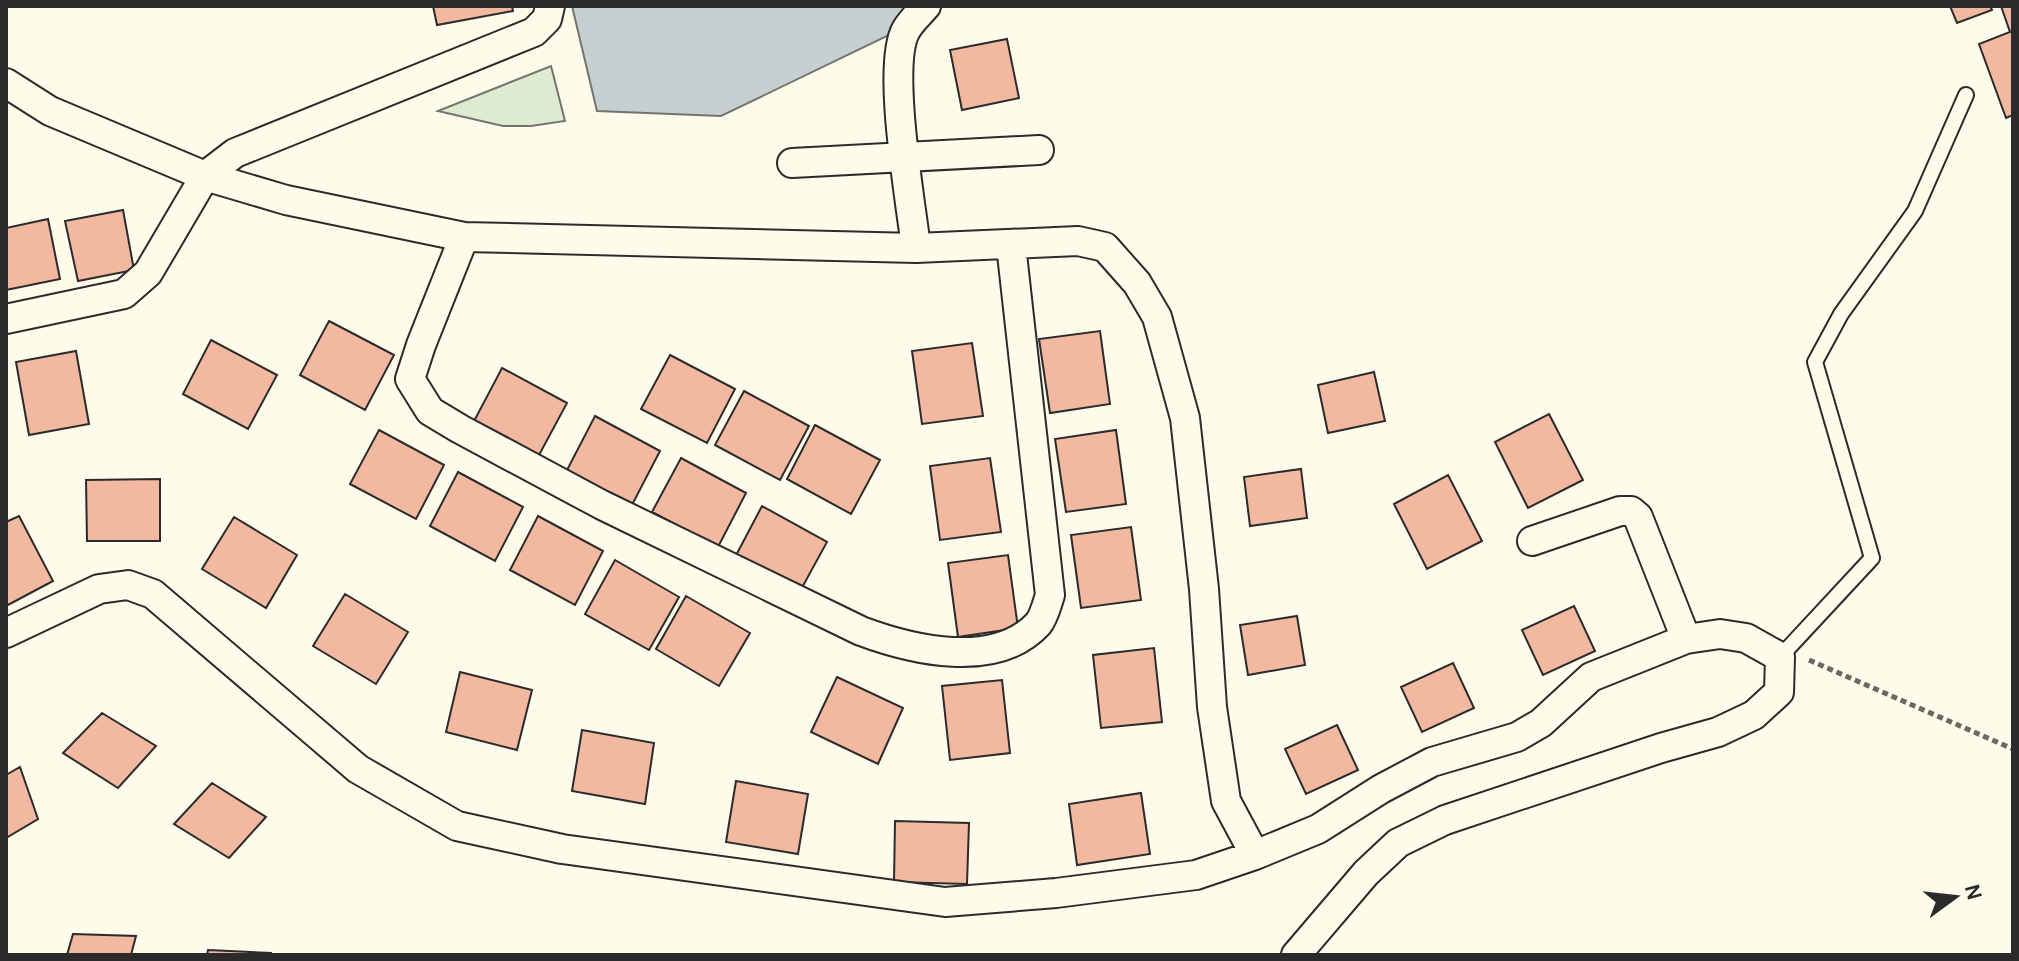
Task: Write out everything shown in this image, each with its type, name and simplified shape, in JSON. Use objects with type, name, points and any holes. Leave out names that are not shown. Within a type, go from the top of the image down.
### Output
[{"type":"street","points":[[6,319],[124,294],[148,273],[205,176],[246,146],[534,32],[547,19],[550,6]]},
{"type":"street","points":[[916,248],[900,117],[900,51],[906,30],[926,6]]},
{"type":"street","points":[[6,83],[50,111],[205,176],[286,200],[464,237],[916,248],[1078,241],[1105,247],[1137,283],[1157,317],[1185,418],[1204,589],[1212,707],[1226,801],[1255,855]]},
{"type":"street","points":[[792,163],[1039,150]]},
{"type":"street","points":[[464,237],[410,379],[430,411],[602,505],[861,631],[896,644],[929,650],[979,652],[1016,640],[1040,623],[1050,595],[1011,245]]},
{"type":"street","points":[[1532,541],[1620,511],[1631,511],[1638,517],[1686,639]]},
{"type":"street","points":[[6,633],[99,589],[128,585],[153,594],[358,769],[457,826],[562,849],[945,902],[1056,893],[1196,875],[1318,829],[1381,789],[1432,762],[1517,737],[1541,723],[1591,677],[1686,639],[1720,634],[1746,638],[1780,657],[1779,692],[1754,715],[1718,732],[1445,820],[1398,843],[1366,873],[1296,955]]},
{"type":"lane","points":[[1780,657],[1872,558],[1815,362],[1841,314],[1915,211],[1966,95]]},
{"type":"path","points":[[1780,657],[1814,660],[2013,749]]},
{"type":"green space","points":[[551,66],[565,121],[503,126],[438,111]]},
{"type":"shaded area","points":[[572,6],[915,6],[887,36],[721,116],[597,111]]},
{"type":"building","points":[[433,6],[512,6],[513,11],[437,25]]},
{"type":"building","points":[[1950,6],[1990,6],[1992,10],[1957,23]]},
{"type":"building","points":[[2001,6],[2013,6],[2013,115],[2006,118],[1979,44],[2010,32]]},
{"type":"building","points":[[1007,39],[1019,98],[962,110],[950,50]]},
{"type":"building","points":[[123,210],[134,270],[78,281],[65,221]]},
{"type":"building","points":[[48,219],[60,279],[6,290],[6,228]]},
{"type":"building","points":[[329,321],[394,355],[365,410],[300,375]]},
{"type":"building","points":[[1100,331],[1110,404],[1050,413],[1039,339]]},
{"type":"building","points":[[211,340],[277,375],[248,429],[183,394]]},
{"type":"building","points":[[972,343],[983,416],[922,424],[912,351]]},
{"type":"building","points":[[76,351],[89,424],[29,435],[16,362]]},
{"type":"building","points":[[670,355],[735,389],[707,443],[641,409]]},
{"type":"building","points":[[502,368],[567,403],[538,457],[473,423]]},
{"type":"building","points":[[1374,372],[1385,421],[1328,433],[1318,385]]},
{"type":"building","points":[[744,391],[809,426],[780,480],[715,445]]},
{"type":"building","points":[[1549,414],[1583,480],[1528,508],[1495,442]]},
{"type":"building","points":[[595,416],[660,451],[632,505],[567,470]]},
{"type":"building","points":[[815,425],[880,460],[851,514],[787,479]]},
{"type":"building","points":[[379,430],[444,465],[416,519],[350,484]]},
{"type":"building","points":[[1116,430],[1126,504],[1066,512],[1055,439]]},
{"type":"building","points":[[681,458],[746,493],[718,547],[652,512]]},
{"type":"building","points":[[990,458],[1001,532],[940,540],[930,466]]},
{"type":"building","points":[[1301,469],[1307,518],[1250,526],[1244,477]]},
{"type":"building","points":[[458,472],[523,507],[495,561],[430,526]]},
{"type":"building","points":[[1448,475],[1482,541],[1427,569],[1394,504]]},
{"type":"building","points":[[160,479],[160,541],[87,541],[86,480]]},
{"type":"building","points":[[762,506],[827,542],[798,595],[733,561]]},
{"type":"building","points":[[19,516],[53,581],[6,606],[6,522]]},
{"type":"building","points":[[538,516],[603,551],[575,605],[510,570]]},
{"type":"building","points":[[234,517],[297,555],[266,608],[202,569]]},
{"type":"building","points":[[1131,527],[1141,600],[1081,608],[1071,535]]},
{"type":"building","points":[[1008,555],[1018,628],[958,637],[948,563]]},
{"type":"building","points":[[615,560],[679,597],[649,650],[585,614]]},
{"type":"building","points":[[345,594],[408,632],[376,684],[313,646]]},
{"type":"building","points":[[686,596],[750,633],[719,686],[656,649]]},
{"type":"building","points":[[1574,606],[1595,651],[1543,675],[1522,630]]},
{"type":"building","points":[[1297,616],[1305,665],[1248,675],[1240,625]]},
{"type":"building","points":[[1154,648],[1162,722],[1101,728],[1093,655]]},
{"type":"building","points":[[1453,663],[1474,708],[1422,732],[1401,687]]},
{"type":"building","points":[[460,672],[532,690],[517,750],[446,732]]},
{"type":"building","points":[[837,677],[903,708],[878,764],[811,732]]},
{"type":"building","points":[[1002,680],[1010,753],[950,760],[942,686]]},
{"type":"building","points":[[102,713],[156,746],[118,788],[63,753]]},
{"type":"building","points":[[1337,725],[1358,770],[1306,794],[1285,749]]},
{"type":"building","points":[[582,730],[654,743],[645,804],[572,791]]},
{"type":"building","points":[[20,767],[38,819],[6,838],[6,775]]},
{"type":"building","points":[[736,781],[808,794],[798,854],[726,842]]},
{"type":"building","points":[[212,783],[266,817],[229,858],[174,824]]},
{"type":"building","points":[[1141,793],[1150,854],[1077,865],[1069,804]]},
{"type":"building","points":[[895,821],[969,823],[967,884],[894,882]]},
{"type":"building","points":[[73,934],[136,936],[131,955],[67,955]]},
{"type":"building","points":[[208,950],[271,953],[271,955],[207,955]]}]
